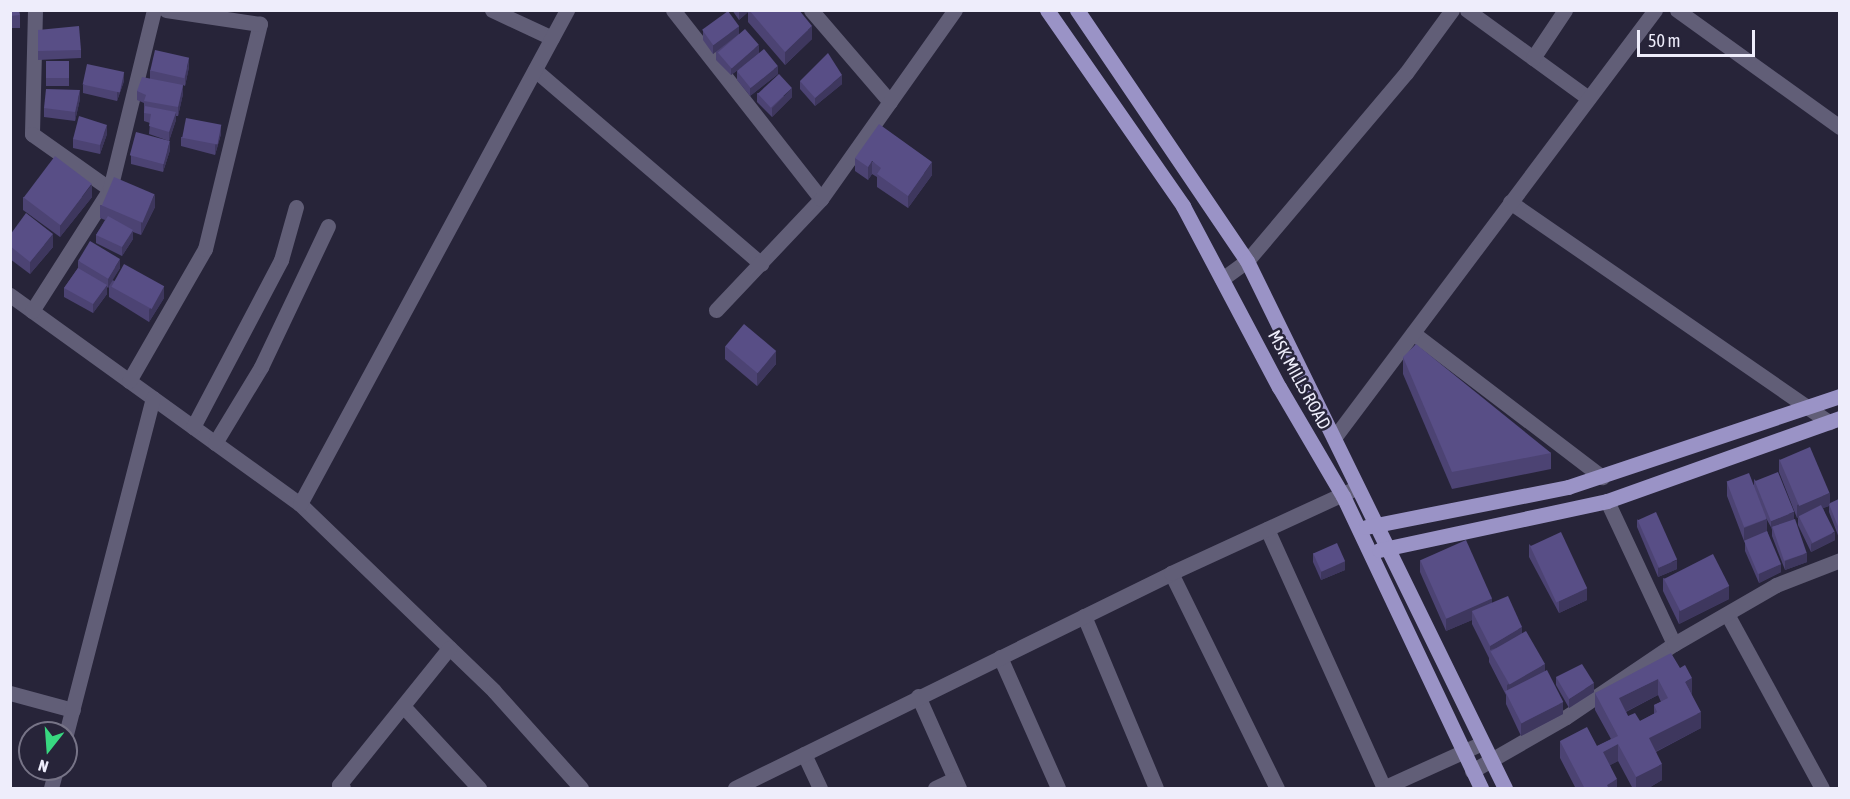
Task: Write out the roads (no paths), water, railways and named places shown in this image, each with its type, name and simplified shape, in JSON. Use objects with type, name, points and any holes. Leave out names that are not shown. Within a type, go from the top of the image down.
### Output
[{"type":"main road","name":"MSK MILLS ROAD","points":[[1047,10],[1183,206],[1279,387],[1343,496],[1386,549],[1505,789]]},
{"type":"main road","name":"MSK MILLS ROAD","points":[[1077,10],[1247,261],[1334,438],[1356,488],[1366,527],[1369,553],[1481,789]]},
{"type":"main road","points":[[1366,527],[1528,497],[1602,477],[1839,396]]},
{"type":"main road","points":[[1369,553],[1606,501],[1834,420]]},
{"type":"street","points":[[35,10],[32,134],[110,189]]},
{"type":"street","points":[[32,312],[110,189],[154,10]]},
{"type":"street","points":[[129,381],[205,249],[260,24],[241,16],[166,10]]},
{"type":"street","points":[[492,10],[552,38]]},
{"type":"street","points":[[300,504],[567,10]]},
{"type":"street","points":[[673,10],[821,199]]},
{"type":"street","points":[[811,10],[890,102]]},
{"type":"street","points":[[716,310],[821,199],[955,10]]},
{"type":"street","points":[[1222,279],[1247,261],[1406,73],[1452,10]]},
{"type":"street","points":[[1467,10],[1588,98]]},
{"type":"street","points":[[1533,58],[1565,10]]},
{"type":"street","points":[[1334,438],[1655,10]]},
{"type":"street","points":[[1677,10],[1839,127]]},
{"type":"street","points":[[535,70],[761,264]]},
{"type":"street","points":[[1509,202],[1809,408],[1834,420]]},
{"type":"street","points":[[194,427],[281,260],[296,207]]},
{"type":"street","points":[[215,443],[261,367],[328,226]]},
{"type":"street","points":[[10,295],[300,504],[449,648],[581,789]]},
{"type":"street","points":[[1413,333],[1602,477]]},
{"type":"street","points":[[70,721],[153,398]]},
{"type":"street","points":[[737,788],[918,696],[1171,573],[1343,496],[1356,488]]},
{"type":"street","points":[[1606,501],[1674,644]]},
{"type":"street","points":[[1268,529],[1384,788],[1482,743]]},
{"type":"street","points":[[1472,771],[1566,717],[1674,644],[1776,585],[1839,560]]},
{"type":"street","points":[[1171,573],[1278,789]]},
{"type":"street","points":[[1727,614],[1822,789]]},
{"type":"street","points":[[1084,616],[1156,789]]},
{"type":"street","points":[[343,789],[339,785],[449,648]]},
{"type":"street","points":[[1000,657],[1058,789]]},
{"type":"street","points":[[10,693],[73,710]]},
{"type":"street","points":[[918,696],[957,784],[935,789]]},
{"type":"street","points":[[403,706],[479,789]]},
{"type":"street","points":[[804,754],[820,789]]}]
